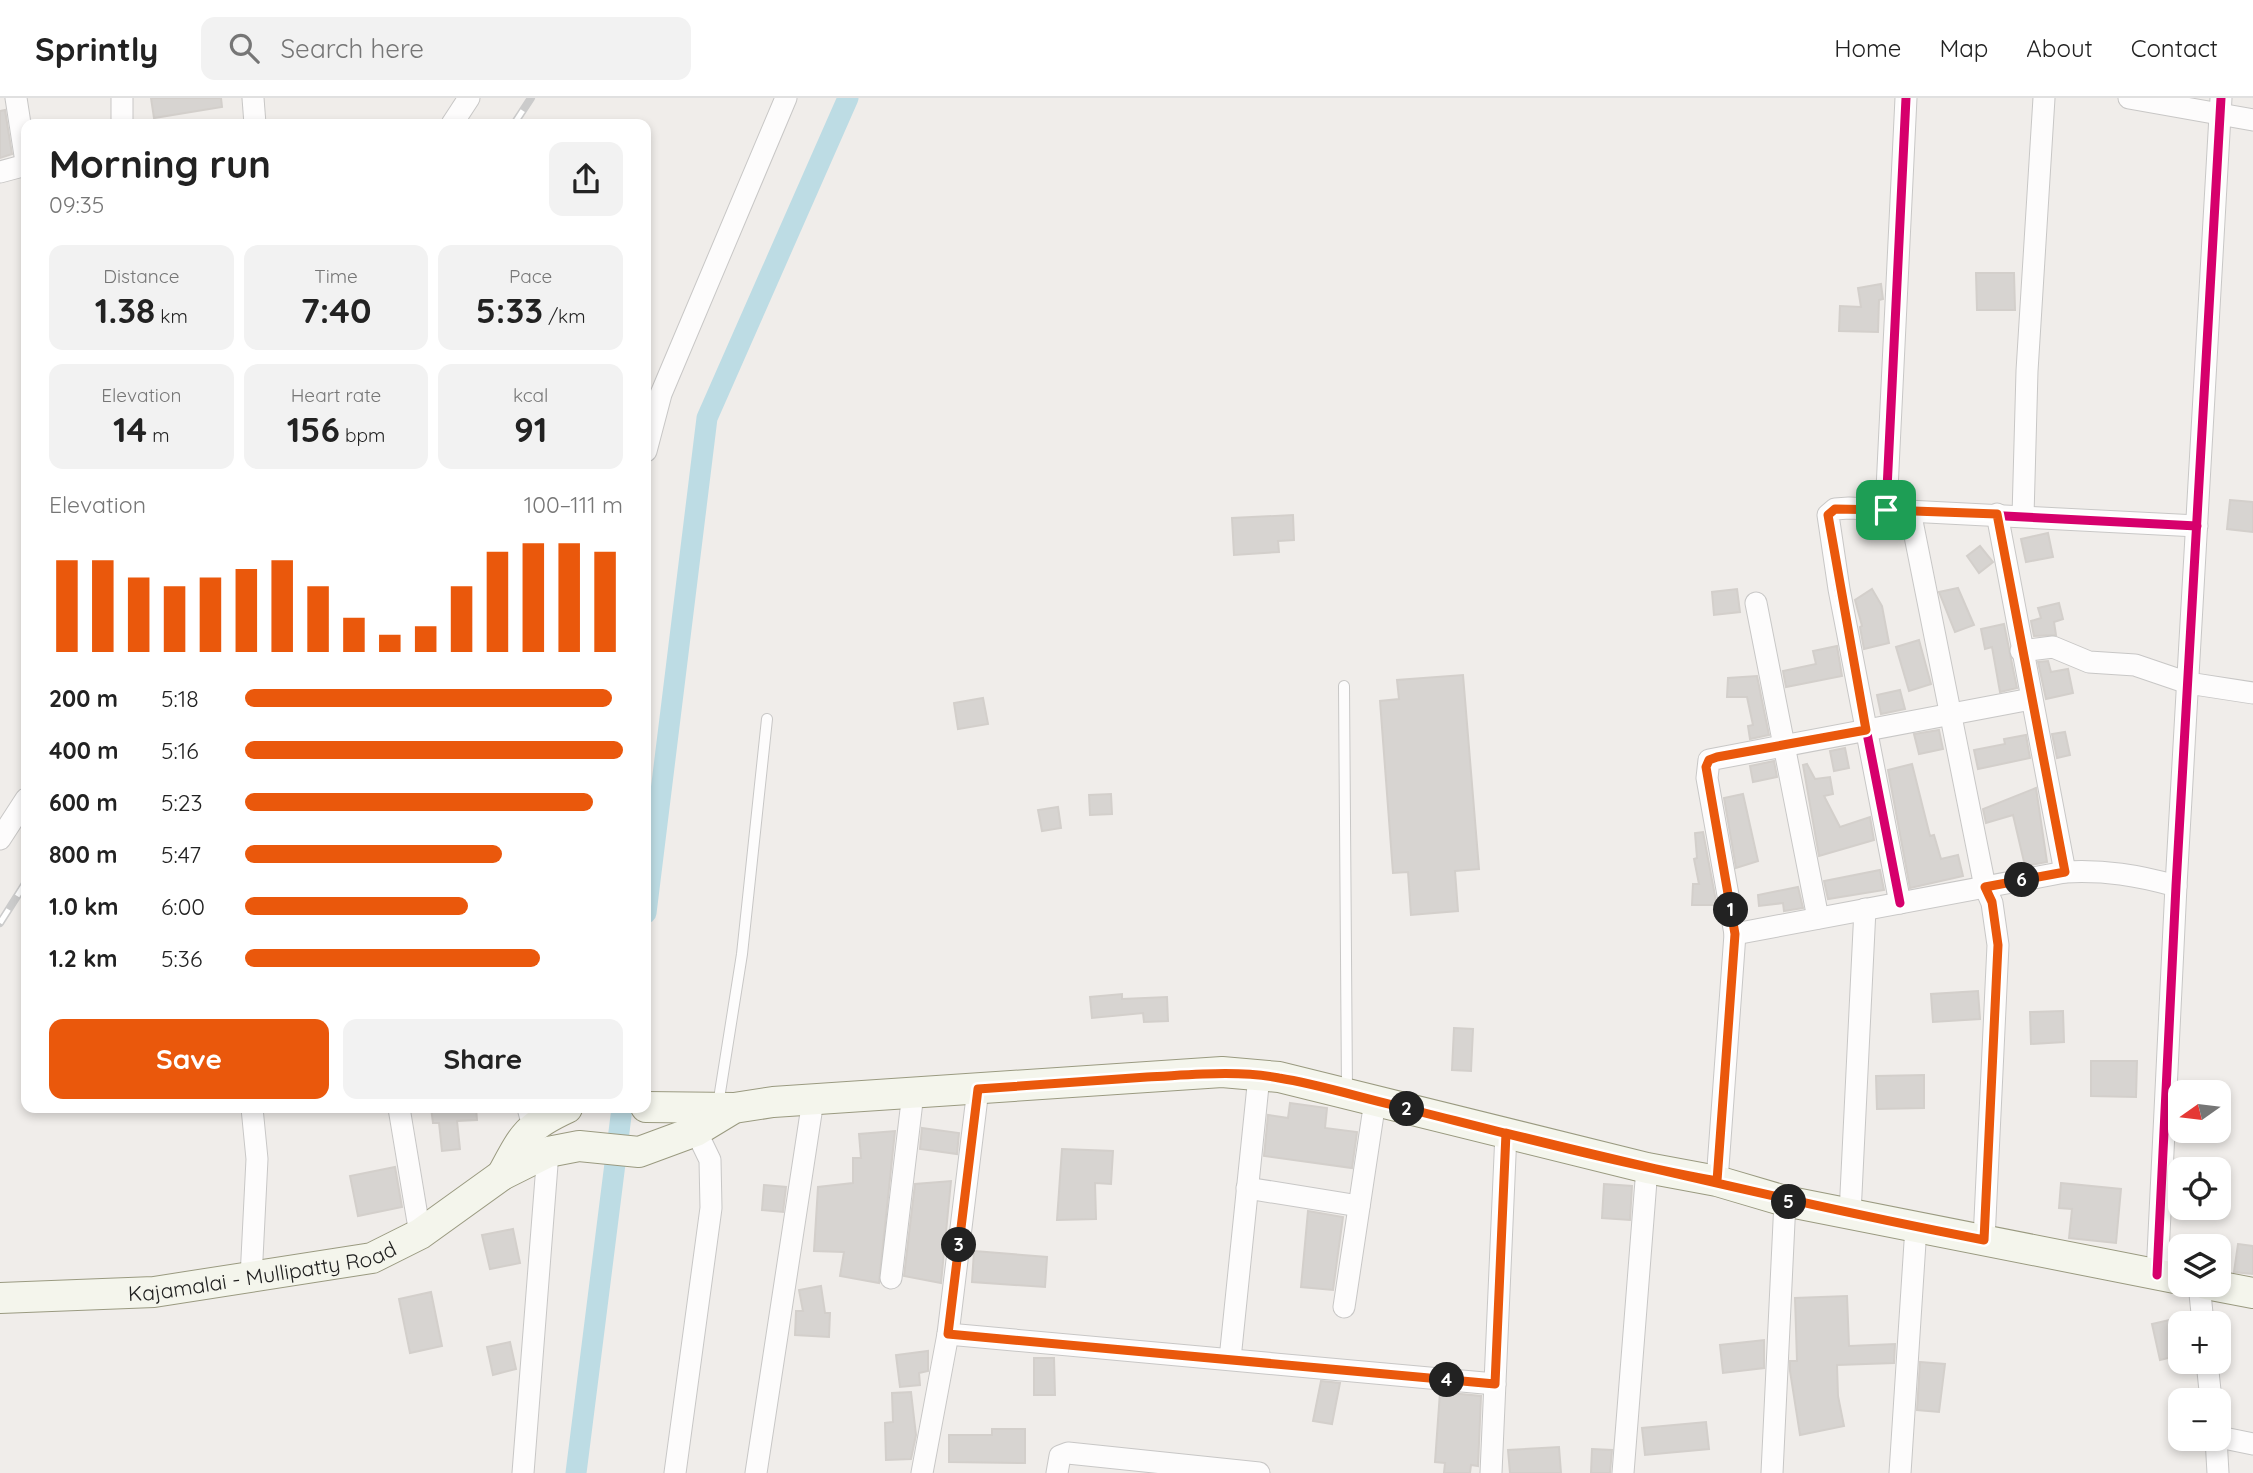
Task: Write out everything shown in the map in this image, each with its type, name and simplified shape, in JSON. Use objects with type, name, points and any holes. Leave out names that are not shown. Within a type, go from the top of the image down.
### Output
[{"type":"main road","name":"Kajamalai - Mullipatty Road","points":[[651,1107],[726,1108],[1222,1073],[1279,1077],[1647,1168],[1717,1181],[1785,1201],[2168,1277]]},
{"type":"main road","name":"Kajamalai - Mullipatty Road","points":[[0,1298],[154,1292],[372,1258],[420,1234],[502,1175],[548,1152],[579,1146],[639,1152],[696,1131],[726,1108]]},
{"type":"main road","name":"Kajamalai - Mullipatty Road","points":[[502,1175],[530,1117]]},
{"type":"main road","points":[[2231,1289],[2253,1293]]},
{"type":"street","points":[[16,98],[21,131]]},
{"type":"street","points":[[122,98],[122,119]]},
{"type":"street","points":[[253,98],[255,119]]},
{"type":"street","points":[[455,119],[469,98]]},
{"type":"street","points":[[651,432],[661,394],[786,98]]},
{"type":"street","points":[[1886,510],[1906,98]]},
{"type":"street","points":[[2023,516],[2027,371],[2044,98]]},
{"type":"street","points":[[2129,98],[2221,106],[2253,120]]},
{"type":"street","points":[[2170,1234],[2176,887],[2221,106]]},
{"type":"street","points":[[0,172],[21,166]]},
{"type":"street","points":[[1900,903],[1828,515],[1835,509],[1886,510],[2197,526]]},
{"type":"street","points":[[1910,511],[1985,887],[1992,902],[1998,945],[1984,1240]]},
{"type":"street","points":[[1997,514],[2065,872]]},
{"type":"street","points":[[1756,603],[1818,918]]},
{"type":"street","points":[[2021,651],[2053,647],[2089,662],[2135,664],[2188,682],[2253,693]]},
{"type":"street","points":[[1717,1181],[1735,934],[1706,767],[1709,760],[2031,699]]},
{"type":"street","points":[[0,839],[21,807]]},
{"type":"street","points":[[1735,934],[2065,872],[2115,872],[2176,887]]},
{"type":"street","points":[[1850,1214],[1865,909]]},
{"type":"street","points":[[1230,1360],[1259,1076]]},
{"type":"street","points":[[922,1473],[948,1334],[978,1089]]},
{"type":"street","points":[[891,1278],[913,1093]]},
{"type":"street","points":[[756,1473],[813,1100]]},
{"type":"street","points":[[1344,1307],[1376,1101]]},
{"type":"street","points":[[251,1278],[257,1159],[252,1113]]},
{"type":"street","points":[[401,1113],[420,1234]]},
{"type":"street","points":[[675,1473],[711,1208],[710,1160],[696,1131]]},
{"type":"street","points":[[1491,1473],[1506,1133]]},
{"type":"street","points":[[523,1473],[548,1152]]},
{"type":"street","points":[[1623,1473],[1647,1168]]},
{"type":"street","points":[[1247,1188],[1359,1206]]},
{"type":"street","points":[[1772,1473],[1785,1201]]},
{"type":"street","points":[[1900,1473],[1916,1227]]},
{"type":"street","points":[[948,1334],[1495,1384]]},
{"type":"street","points":[[2231,1440],[2253,1444]]},
{"type":"street","points":[[2217,1451],[2218,1473]]},
{"type":"street","points":[[1057,1473],[1060,1456],[1068,1454],[1259,1473]]},
{"type":"lane","points":[[1344,686],[1347,1094]]},
{"type":"lane","points":[[726,1108],[767,719]]},
{"type":"building","points":[[151,98],[221,98],[222,107],[154,118]]},
{"type":"building","points":[[5,110],[12,154],[0,158],[0,111]]},
{"type":"building","points":[[1976,273],[2014,273],[2015,310],[1977,310]]},
{"type":"building","points":[[1881,284],[1883,299],[1879,300],[1878,332],[1839,331],[1840,306],[1861,307],[1858,288]]},
{"type":"building","points":[[2230,500],[2253,502],[2253,532],[2227,529]]},
{"type":"building","points":[[1293,515],[1294,540],[1278,541],[1279,552],[1234,555],[1232,518]]},
{"type":"building","points":[[2048,533],[2053,557],[2026,562],[2021,539]]},
{"type":"building","points":[[1980,546],[1993,562],[1979,573],[1967,556]]},
{"type":"building","points":[[1958,588],[1974,625],[1955,632],[1939,592]]},
{"type":"building","points":[[1737,589],[1740,612],[1714,615],[1712,592]]},
{"type":"building","points":[[1872,589],[1882,606],[1889,643],[1864,649],[1862,626],[1855,600]]},
{"type":"building","points":[[2059,603],[2063,619],[2054,622],[2056,635],[2034,636],[2031,621],[2041,618],[2038,608]]},
{"type":"building","points":[[2004,624],[2017,688],[2000,692],[1992,647],[1985,649],[1981,629]]},
{"type":"building","points":[[1919,640],[1931,684],[1909,691],[1896,647]]},
{"type":"building","points":[[1837,646],[1842,676],[1786,687],[1783,671],[1816,664],[1813,651]]},
{"type":"building","points":[[2048,661],[2051,672],[2068,669],[2073,693],[2046,699],[2038,662]]},
{"type":"building","points":[[1463,675],[1479,869],[1455,871],[1458,911],[1411,915],[1408,872],[1393,873],[1380,701],[1399,699],[1397,680]]},
{"type":"building","points":[[1757,676],[1769,735],[1750,739],[1748,726],[1753,725],[1747,697],[1727,697],[1728,678]]},
{"type":"building","points":[[1900,690],[1905,709],[1881,714],[1877,695]]},
{"type":"building","points":[[983,698],[988,724],[958,729],[954,703]]},
{"type":"building","points":[[1939,730],[1943,749],[1919,754],[1914,734]]},
{"type":"building","points":[[2065,732],[2070,755],[2057,758],[2052,734]]},
{"type":"building","points":[[2026,735],[2030,758],[1978,769],[1974,750],[2005,744],[2004,739]]},
{"type":"building","points":[[1845,748],[1849,768],[1834,771],[1830,751]]},
{"type":"building","points":[[1774,761],[1777,777],[1753,782],[1750,766]]},
{"type":"building","points":[[1807,764],[1815,779],[1830,777],[1833,794],[1824,796],[1840,827],[1870,817],[1874,840],[1819,856],[1803,765]]},
{"type":"building","points":[[1912,764],[1930,836],[1934,835],[1941,859],[1958,855],[1963,876],[1910,888],[1888,770]]},
{"type":"building","points":[[2036,788],[2047,862],[2025,866],[2013,815],[1986,823],[1983,809]]},
{"type":"building","points":[[1111,794],[1112,814],[1090,815],[1089,795]]},
{"type":"building","points":[[1743,794],[1758,861],[1736,868],[1724,798]]},
{"type":"building","points":[[1058,807],[1061,828],[1042,831],[1038,810]]},
{"type":"building","points":[[1703,832],[1716,905],[1692,905],[1693,884],[1699,884],[1694,859],[1697,858],[1695,833]]},
{"type":"building","points":[[1880,870],[1884,890],[1828,899],[1824,881]]},
{"type":"building","points":[[1798,887],[1803,908],[1784,911],[1783,903],[1759,906],[1758,895]]},
{"type":"building","points":[[1978,991],[1980,1019],[1933,1022],[1931,994]]},
{"type":"building","points":[[1122,994],[1122,999],[1167,997],[1168,1021],[1144,1022],[1143,1013],[1092,1018],[1090,997]]},
{"type":"building","points":[[2063,1011],[2064,1042],[2031,1044],[2030,1012]]},
{"type":"building","points":[[1454,1028],[1473,1029],[1471,1071],[1452,1070]]},
{"type":"building","points":[[2091,1061],[2137,1061],[2136,1097],[2091,1096]]},
{"type":"building","points":[[1924,1075],[1924,1108],[1877,1109],[1876,1076]]},
{"type":"building","points":[[1290,1103],[1327,1108],[1325,1128],[1357,1132],[1352,1168],[1264,1156],[1268,1115],[1288,1118]]},
{"type":"building","points":[[432,1113],[476,1113],[477,1120],[457,1121],[460,1149],[442,1151],[439,1123],[433,1123]]},
{"type":"building","points":[[922,1128],[959,1133],[957,1154],[920,1149]]},
{"type":"building","points":[[895,1131],[879,1283],[840,1276],[844,1252],[814,1251],[818,1187],[853,1183],[853,1158],[861,1158],[859,1134]]},
{"type":"building","points":[[1062,1149],[1113,1151],[1111,1184],[1095,1183],[1096,1219],[1057,1220]]},
{"type":"building","points":[[395,1167],[402,1207],[358,1216],[350,1176]]},
{"type":"building","points":[[951,1181],[941,1283],[904,1276],[915,1184]]},
{"type":"building","points":[[2061,1183],[2121,1189],[2116,1243],[2069,1238],[2072,1209],[2059,1208]]},
{"type":"building","points":[[1604,1184],[1632,1186],[1630,1220],[1602,1218]]},
{"type":"building","points":[[764,1185],[786,1187],[783,1212],[762,1210]]},
{"type":"building","points":[[1308,1211],[1343,1217],[1333,1290],[1301,1287]]},
{"type":"building","points":[[513,1229],[520,1263],[490,1269],[482,1235]]},
{"type":"building","points":[[2238,1244],[2253,1246],[2253,1274],[2234,1272]]},
{"type":"building","points":[[974,1251],[1047,1257],[1045,1287],[972,1282]]},
{"type":"building","points":[[821,1286],[825,1313],[830,1313],[829,1337],[795,1335],[796,1311],[803,1311],[799,1290]]},
{"type":"building","points":[[431,1292],[442,1346],[410,1353],[399,1299]]},
{"type":"building","points":[[1847,1296],[1849,1346],[1895,1344],[1894,1363],[1837,1365],[1838,1396],[1844,1426],[1800,1435],[1790,1371],[1790,1361],[1797,1361],[1795,1298]]},
{"type":"building","points":[[2168,1320],[2168,1358],[2160,1360],[2152,1324]]},
{"type":"building","points":[[1764,1340],[1764,1368],[1723,1373],[1720,1345]]},
{"type":"building","points":[[510,1342],[516,1369],[493,1375],[487,1347]]},
{"type":"building","points":[[928,1351],[928,1371],[919,1373],[920,1385],[900,1387],[896,1355]]},
{"type":"building","points":[[1034,1358],[1054,1358],[1055,1395],[1034,1395]]},
{"type":"building","points":[[1920,1362],[1945,1364],[1939,1412],[1917,1410]]},
{"type":"building","points":[[1321,1381],[1340,1383],[1332,1424],[1313,1421]]},
{"type":"building","points":[[911,1392],[916,1435],[911,1459],[886,1460],[885,1423],[893,1422],[892,1393]]},
{"type":"building","points":[[1440,1392],[1481,1396],[1478,1466],[1471,1465],[1470,1473],[1444,1473],[1445,1463],[1435,1462]]},
{"type":"building","points":[[1706,1422],[1709,1449],[1645,1455],[1642,1428]]},
{"type":"building","points":[[992,1429],[1025,1429],[1025,1463],[949,1462],[949,1435],[992,1435]]},
{"type":"building","points":[[1559,1447],[1561,1473],[1510,1473],[1508,1450]]},
{"type":"building","points":[[1592,1449],[1612,1450],[1610,1473],[1591,1473]]},
{"type":"waterway","points":[[651,872],[707,418],[848,98]]},
{"type":"waterway","points":[[576,1473],[621,1113]]},
{"type":"railway","points":[[517,119],[531,98]]},
{"type":"railway","points":[[0,923],[21,890]]},
{"type":"cycle path","points":[[1886,510],[1906,98]]},
{"type":"cycle path","points":[[2157,1275],[2176,886],[2221,98]]},
{"type":"cycle path","points":[[1900,903],[1839,589],[1828,515],[1835,509],[1849,508],[2197,526]]},
{"type":"cycle path","points":[[948,1334],[1495,1384]]},
{"type":"route","points":[[1886,510],[1835,509],[1828,515],[1866,730],[1717,757],[1709,760],[1706,767],[1735,934],[1724,1123],[1717,1181],[1647,1168],[1577,1151],[1506,1133],[1279,1077],[1222,1073],[978,1089],[948,1334],[1495,1384],[1506,1133],[1647,1168],[1717,1181],[1785,1201],[1984,1240],[1998,945],[1992,902],[1985,887],[2065,872],[1997,514],[1886,510]]}]
